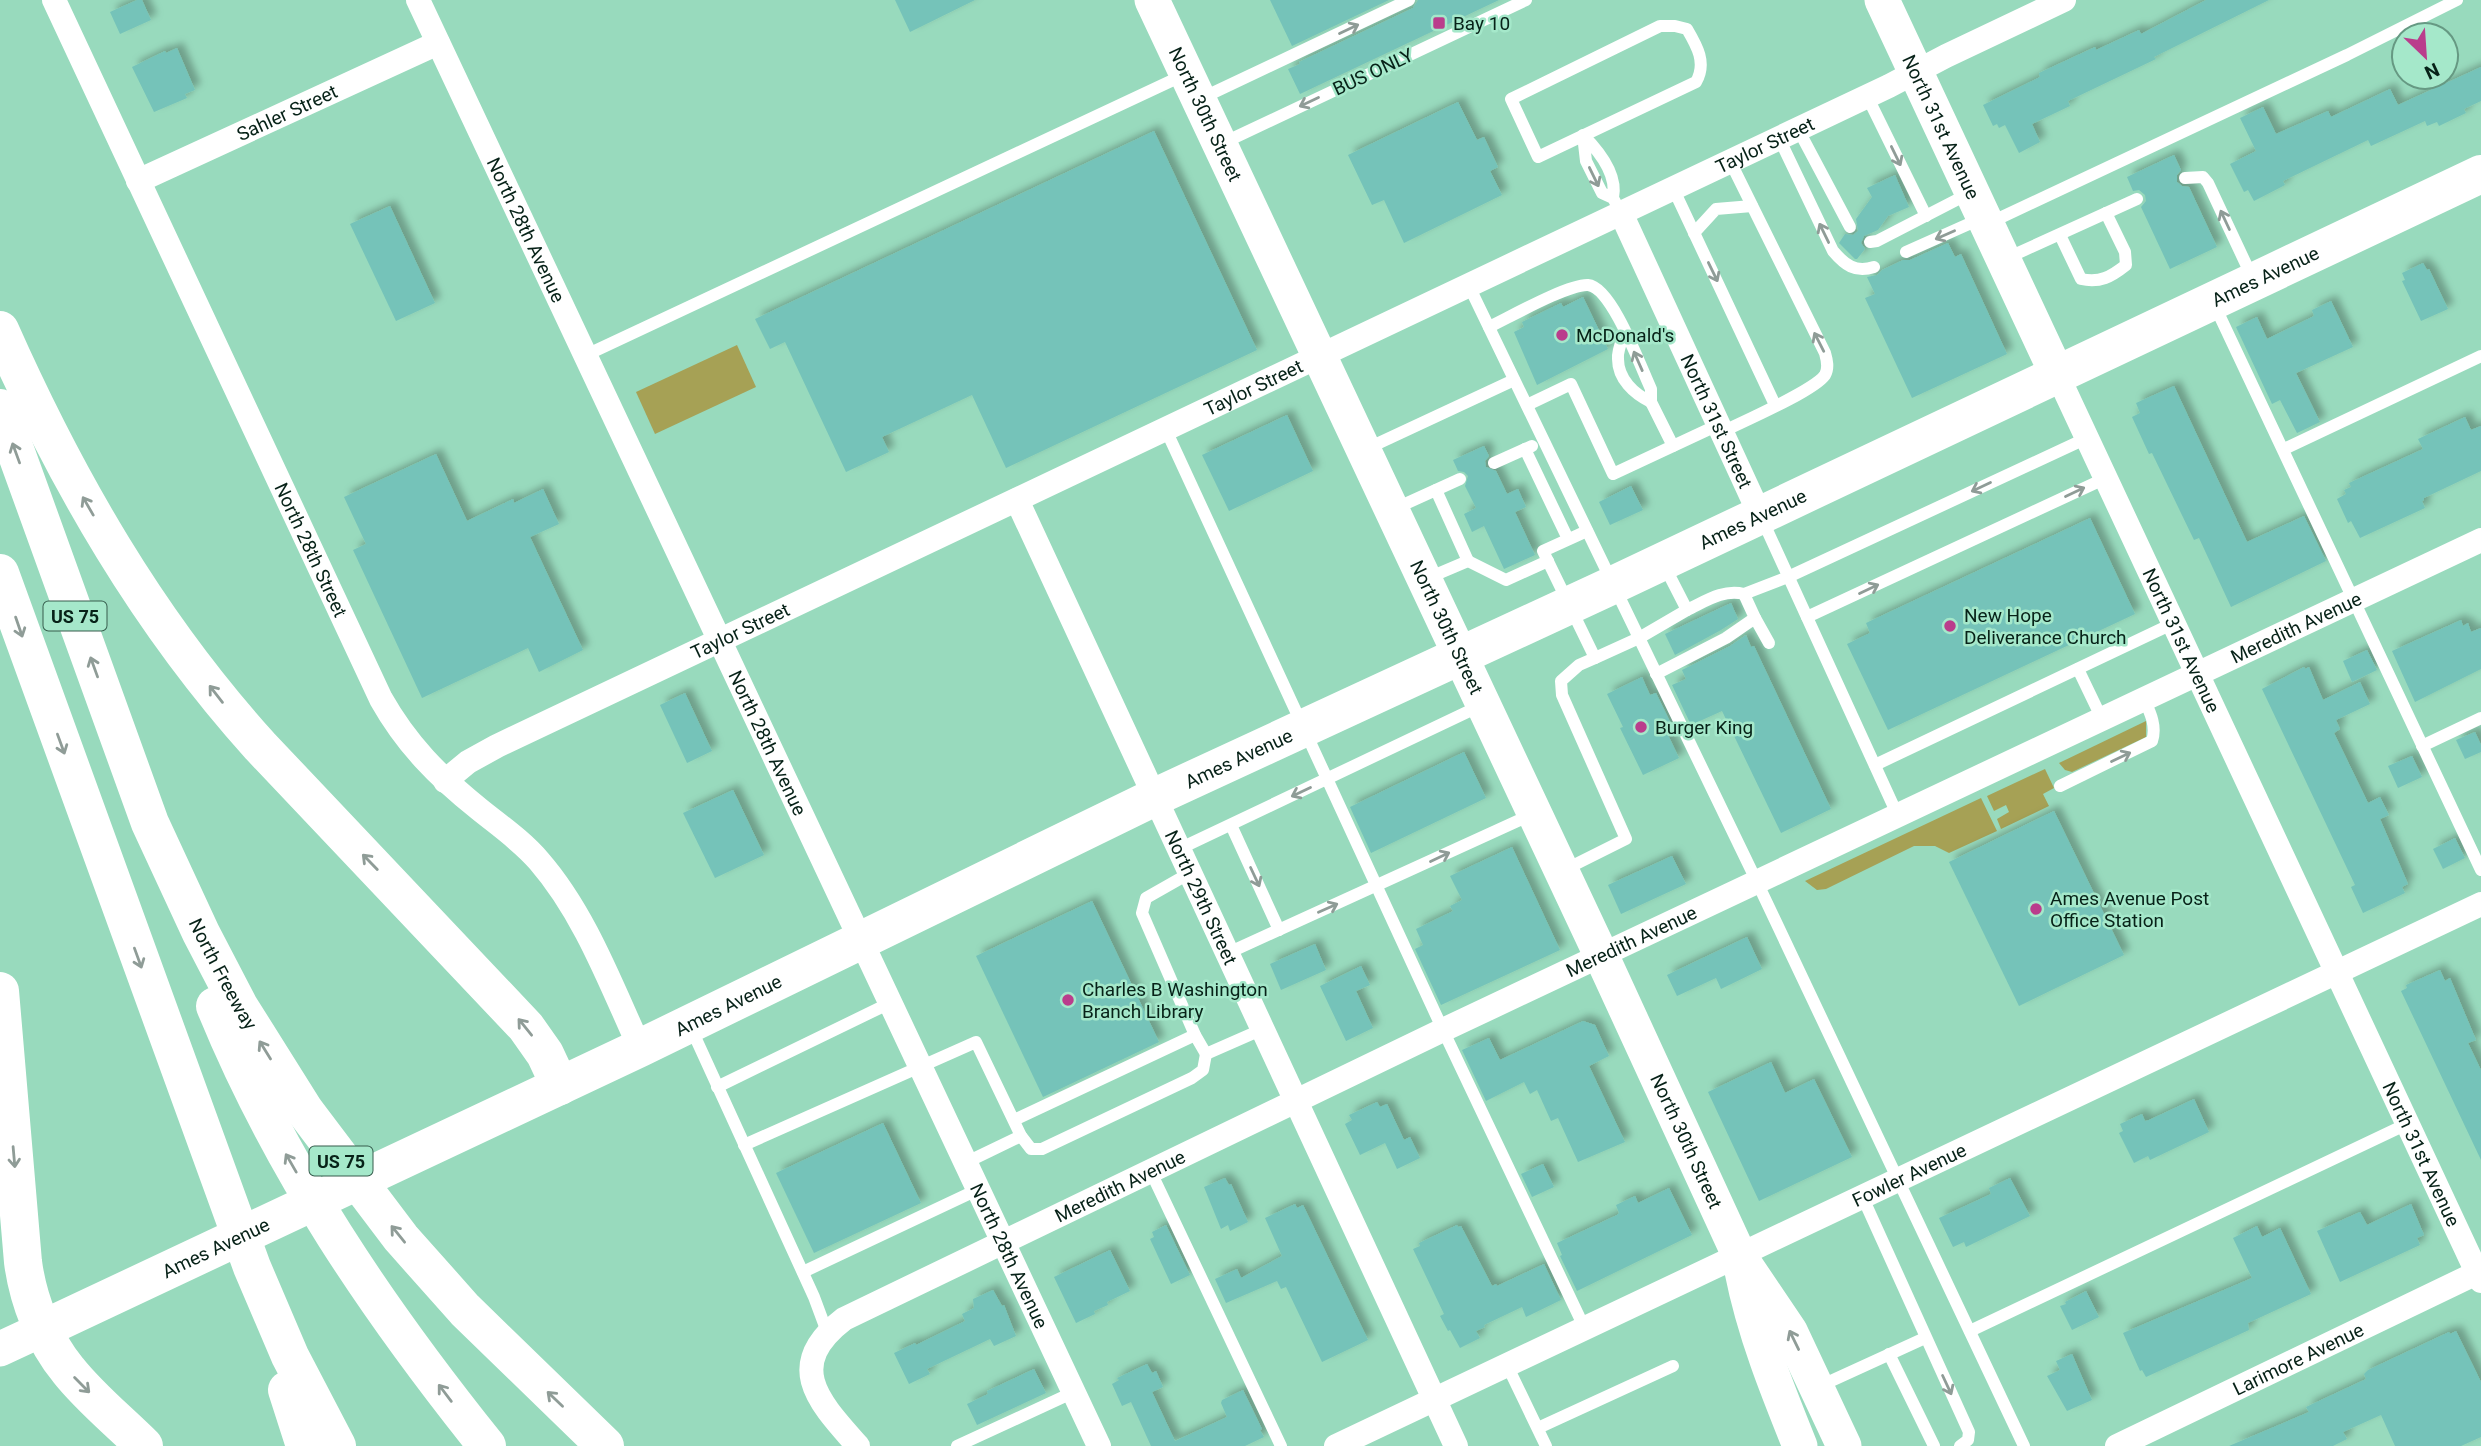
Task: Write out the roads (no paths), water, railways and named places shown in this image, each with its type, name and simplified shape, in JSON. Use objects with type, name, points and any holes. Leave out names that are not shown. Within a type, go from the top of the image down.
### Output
[{"type":"main road","name":"North 30th Street","points":[[1152,0],[1602,957],[1740,1257],[1790,1331],[1844,1446]]},
{"type":"main road","name":"North 31st Avenue","points":[[1882,0],[2057,374]]},
{"type":"main road","name":"Ames Avenue","points":[[0,1349],[640,1048],[1155,797],[1613,585],[2481,174]]},
{"type":"main road","points":[[0,330],[42,423],[84,499],[144,596],[193,665],[260,746],[520,1021],[545,1054],[560,1086]]},
{"type":"main road","name":"North Freeway","points":[[0,408],[150,823],[189,909],[239,1006],[334,1152],[401,1238],[458,1302],[605,1446]]},
{"type":"main road","name":"US 75","points":[[0,573],[223,1192],[268,1307],[337,1446]]},
{"type":"main road","points":[[150,823],[202,974],[274,1134],[323,1220],[361,1279],[487,1446]]},
{"type":"main road","points":[[0,991],[24,1269],[29,1295],[44,1329],[71,1373],[144,1446]]},
{"type":"main road","points":[[223,1192],[305,1446]]},
{"type":"main road","name":"North 30th Street","points":[[1740,1257],[1749,1309],[1800,1446]]},
{"type":"street","name":"North 28th Street","points":[[54,0],[375,687],[395,723],[415,750],[445,781],[529,851],[558,886],[579,920],[640,1048]]},
{"type":"street","name":"North 28th Avenue","points":[[418,0],[1099,1446]]},
{"type":"street","name":"Taylor Street","points":[[445,781],[468,762],[497,746],[1469,286],[1617,206],[1673,188],[2064,0]]},
{"type":"street","name":"Sahler Street","points":[[138,181],[438,43]]},
{"type":"street","name":"North 31st Street","points":[[1617,206],[1760,515]]},
{"type":"street","name":"North 31st Avenue","points":[[2057,374],[2480,1275]]},
{"type":"street","name":"North 29th Street","points":[[1017,500],[1456,1446]]},
{"type":"street","name":"Meredith Avenue","points":[[827,1332],[844,1319],[1150,1170],[2481,540]]},
{"type":"street","name":"Fowler Avenue","points":[[1336,1446],[2339,974],[2481,904]]},
{"type":"street","name":"Larimore Avenue","points":[[2117,1446],[2480,1275]]},
{"type":"street","points":[[827,1332],[816,1350],[811,1373],[813,1385],[822,1405],[858,1446]]},
{"type":"lane","points":[[584,356],[1193,87],[1409,0]]},
{"type":"lane","name":"BUS ONLY","points":[[1220,144],[1526,0]]},
{"type":"lane","points":[[1906,252],[1981,211],[2335,61],[2457,0]]},
{"type":"lane","points":[[1660,26],[1687,29],[1701,63],[1696,82],[1583,135],[1538,157],[1511,99],[1660,26]]},
{"type":"lane","points":[[1867,96],[1926,216]]},
{"type":"lane","points":[[1789,134],[1850,227]]},
{"type":"lane","points":[[1789,134],[1833,251],[1852,268],[1874,267]]},
{"type":"lane","points":[[1583,135],[1600,154],[1612,178],[1617,206]]},
{"type":"lane","points":[[1527,405],[1571,384],[1613,474],[1673,446],[1775,405],[1819,380],[1826,370],[1827,358],[1730,161]]},
{"type":"lane","points":[[2185,178],[2203,177],[2208,183],[2253,281]]},
{"type":"lane","points":[[1673,188],[1775,405]]},
{"type":"lane","points":[[2004,260],[2137,199]]},
{"type":"lane","points":[[1694,233],[1716,209],[1752,206]]},
{"type":"lane","points":[[1870,242],[1926,216],[1981,211]]},
{"type":"lane","points":[[2060,234],[2081,279],[2096,282],[2114,275],[2126,265],[2126,253],[2106,213]]},
{"type":"lane","points":[[1910,224],[1920,246]]},
{"type":"lane","points":[[1489,327],[1568,290],[1590,285],[1604,294],[1651,389],[1651,402],[1673,446]]},
{"type":"lane","points":[[1469,286],[1757,882],[2024,1446]]},
{"type":"lane","points":[[2212,301],[2481,870]]},
{"type":"lane","points":[[1625,332],[1617,358],[1623,379],[1651,402]]},
{"type":"lane","points":[[2284,449],[2481,356]]},
{"type":"lane","points":[[1363,450],[1514,380]]},
{"type":"lane","points":[[1166,430],[1584,1329]]},
{"type":"lane","points":[[1561,872],[1626,839],[1562,695],[1562,681],[1579,665],[1710,606],[1727,592],[1744,594],[1788,577],[2087,438]]},
{"type":"lane","points":[[1494,463],[1544,441]]},
{"type":"lane","points":[[1525,449],[1568,540]]},
{"type":"lane","points":[[1807,617],[2106,478]]},
{"type":"lane","points":[[1391,510],[1460,479]]},
{"type":"lane","points":[[1436,490],[1468,561],[1506,580],[1548,561]]},
{"type":"lane","points":[[1760,515],[1898,816]]},
{"type":"lane","points":[[1587,531],[1543,551],[1595,658]]},
{"type":"lane","points":[[1423,580],[1468,561]]},
{"type":"lane","points":[[1663,561],[1682,617]]},
{"type":"lane","points":[[1744,594],[1769,643]]},
{"type":"lane","points":[[1656,674],[1694,649],[1755,618]]},
{"type":"lane","points":[[1875,765],[2174,623]]},
{"type":"lane","points":[[2078,669],[2102,719]]},
{"type":"lane","points":[[2060,786],[2152,741],[2154,724],[2144,699]]},
{"type":"lane","points":[[1180,849],[1482,705]]},
{"type":"lane","points":[[2422,746],[2481,718]]},
{"type":"lane","points":[[1228,953],[1534,814]]},
{"type":"lane","points":[[1231,825],[1279,930]]},
{"type":"lane","points":[[744,1145],[976,1042],[1021,1136],[1031,1149],[1042,1149],[1192,1078],[1203,1070],[1206,1054],[1195,1035],[1142,913],[1146,898],[1190,873]]},
{"type":"lane","points":[[717,1087],[890,1003]]},
{"type":"lane","points":[[689,1024],[803,1272],[827,1332]]},
{"type":"lane","points":[[1206,1054],[1263,1029]]},
{"type":"lane","points":[[1014,1120],[1195,1035]]},
{"type":"lane","points":[[1970,1331],[2407,1124]]},
{"type":"lane","points":[[967,1163],[1021,1136]]},
{"type":"lane","points":[[1150,1170],[1281,1446]]},
{"type":"lane","points":[[803,1272],[979,1189]]},
{"type":"lane","points":[[1863,1198],[1969,1432],[1968,1440],[1960,1446]]},
{"type":"lane","points":[[1816,1387],[1925,1338]]},
{"type":"lane","points":[[1889,1354],[1934,1446]]},
{"type":"lane","points":[[1507,1365],[1546,1446]]},
{"type":"lane","points":[[1538,1428],[1673,1366]]},
{"type":"lane","points":[[957,1446],[1073,1392]]},
{"type":"place","name":"Bay 10","points":[[1439,23]]},
{"type":"place","name":"McDonald's","points":[[1562,335]]},
{"type":"place","name":"New Hope Deliverance Church","points":[[1950,626]]},
{"type":"place","name":"Burger King","points":[[1641,727]]},
{"type":"place","name":"Ames Avenue Post Office Station","points":[[2036,909]]},
{"type":"place","name":"Charles B Washington Branch Library","points":[[1068,1000]]}]
